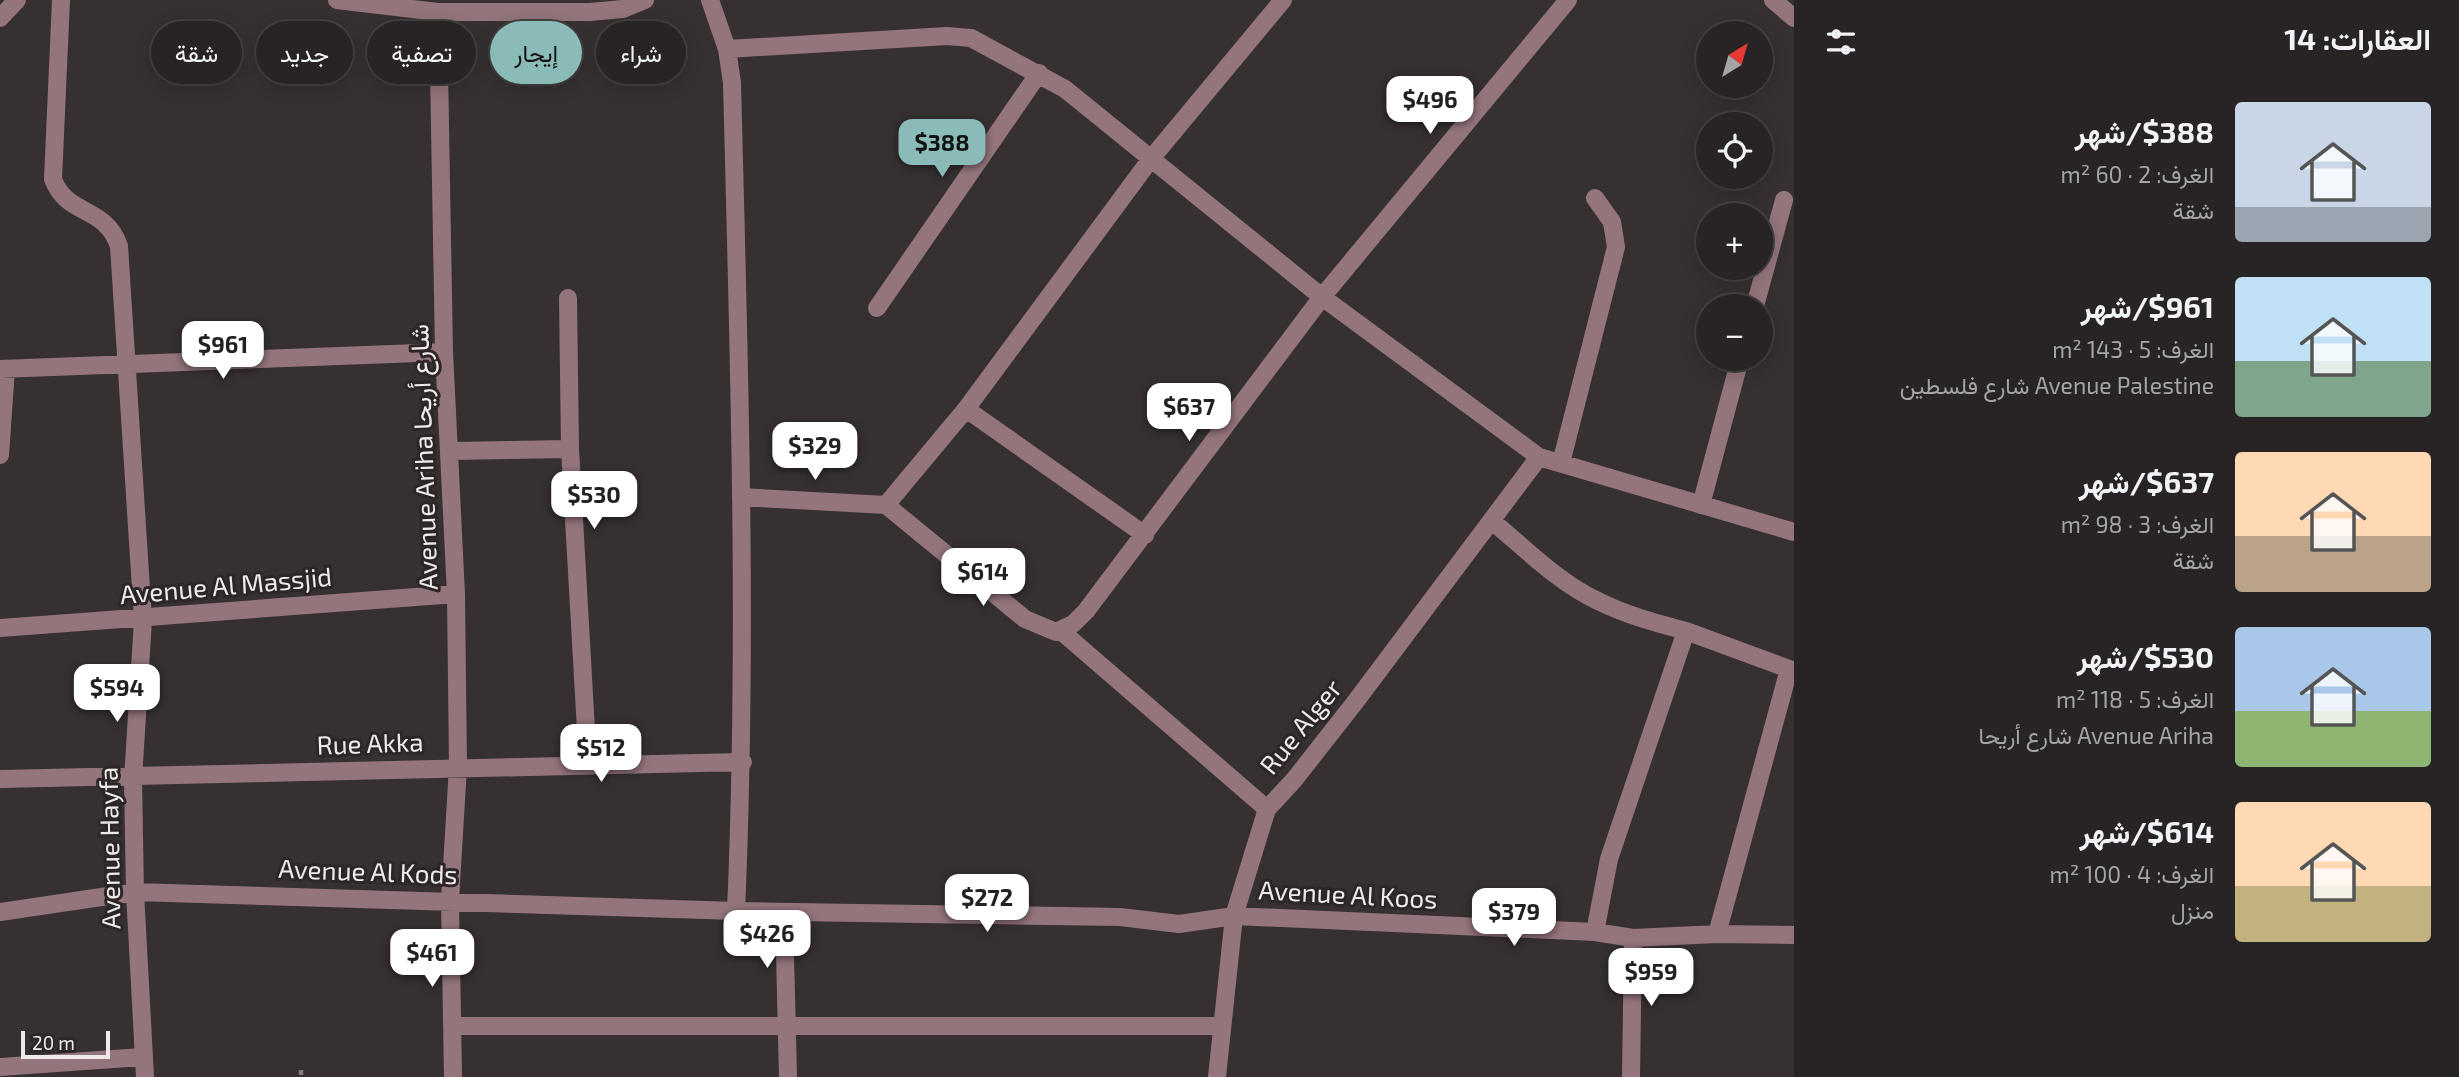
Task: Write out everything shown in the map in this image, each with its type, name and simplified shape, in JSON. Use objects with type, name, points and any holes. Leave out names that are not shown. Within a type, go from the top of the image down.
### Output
[{"type":"street","points":[[0,18],[16,0]]},
{"type":"street","name":"Avenue Hayfa","points":[[61,0],[53,179],[57,191],[65,199],[103,220],[113,230],[119,246],[144,620],[133,779],[135,892],[145,1077]]},
{"type":"street","points":[[337,0],[373,2],[439,12],[590,12],[623,9],[645,0]]},
{"type":"street","points":[[710,0],[727,49],[732,83],[741,497],[743,762],[736,911]]},
{"type":"street","points":[[886,505],[966,409],[1150,160],[1283,0]]},
{"type":"street","points":[[741,497],[886,505],[1025,619],[1048,631],[1061,631],[1073,624],[1145,535],[1322,297],[1568,0]]},
{"type":"street","points":[[1773,0],[1794,18]]},
{"type":"street","name":"Avenue Ariha شارع أريحا","points":[[439,12],[444,352],[456,594],[458,767],[450,900],[453,1077]]},
{"type":"street","points":[[727,49],[947,36],[971,38],[1065,89],[1322,297],[1539,457],[1794,533]]},
{"type":"street","points":[[877,308],[1039,73]]},
{"type":"street","points":[[1561,463],[1616,247],[1612,222],[1595,198]]},
{"type":"street","points":[[1758,294],[1784,200]]},
{"type":"street","points":[[568,298],[570,449],[588,765]]},
{"type":"street","points":[[0,455],[3,369],[444,352]]},
{"type":"street","points":[[1701,505],[1737,371]]},
{"type":"street","points":[[966,409],[1145,535]]},
{"type":"street","points":[[451,451],[570,449]]},
{"type":"street","name":"Rue Alger","points":[[1217,1077],[1234,916],[1267,809],[1294,780],[1493,522],[1539,457]]},
{"type":"street","points":[[1493,522],[1576,589],[1596,601],[1789,669],[1717,934]]},
{"type":"street","name":"Avenue Al Massjid","points":[[0,628],[144,620],[456,594]]},
{"type":"street","points":[[1061,631],[1267,809]]},
{"type":"street","points":[[1595,932],[1609,859],[1686,631]]},
{"type":"street","name":"Rue Akka","points":[[0,779],[133,779],[458,767],[743,762]]},
{"type":"street","name":"Avenue Al Kods","points":[[0,912],[135,892],[784,912]]},
{"type":"street","points":[[784,912],[788,1077]]},
{"type":"street","name":"Avenue Al Koos","points":[[784,912],[1120,917],[1179,924],[1234,916],[1595,932],[1633,938],[1717,934],[1794,935]]},
{"type":"street","points":[[1631,1077],[1633,938]]},
{"type":"street","points":[[452,1026],[1221,1026]]},
{"type":"street","points":[[0,1067],[142,1057]]},
{"type":"path","points":[[301,1070],[301,1077]]}]
